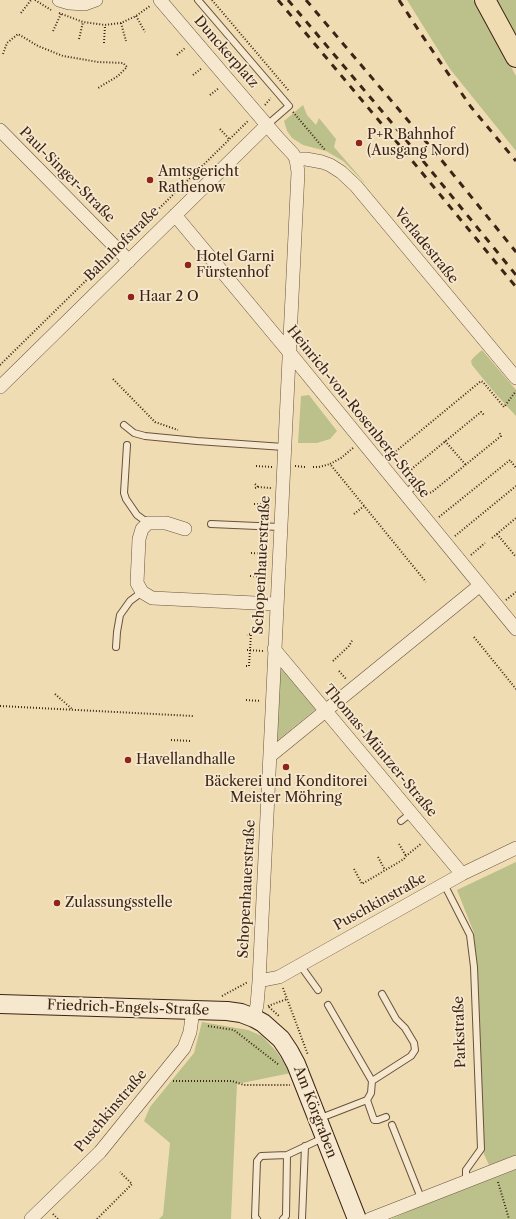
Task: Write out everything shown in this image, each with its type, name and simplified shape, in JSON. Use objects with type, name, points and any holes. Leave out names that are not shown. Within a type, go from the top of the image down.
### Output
[{"type":"main road","points":[[485,0],[516,56]]},
{"type":"street","points":[[58,0],[69,3],[85,4],[96,0]]},
{"type":"street","name":"Dunckerplatz","points":[[156,3],[267,125]]},
{"type":"street","points":[[267,125],[296,159]]},
{"type":"street","name":"Bahnhofstraße","points":[[0,387],[267,125]]},
{"type":"street","name":"Paul-Singer-Straße","points":[[0,130],[129,261]]},
{"type":"street","name":"Verladestraße","points":[[296,159],[306,159],[330,165],[341,172],[356,186],[516,378]]},
{"type":"street","name":"Schopenhauerstraße","points":[[256,1011],[259,981],[298,172],[296,159]]},
{"type":"street","name":"Heinrich-von-Rosenberg-Straße","points":[[174,215],[289,352],[479,586],[516,629]]},
{"type":"street","points":[[185,529],[166,523],[148,523],[142,529],[139,539],[137,583],[142,592],[152,598],[276,604]]},
{"type":"street","points":[[270,756],[479,586]]},
{"type":"street","name":"Thomas-Müntzer-Straße","points":[[274,651],[326,711],[406,817],[431,837],[462,874]]},
{"type":"street","name":"Puschkinstraße","points":[[259,981],[279,977],[462,874],[516,848]]},
{"type":"street","name":"Friedrich-Engels-Straße","points":[[0,1004],[192,1017],[227,1011],[241,1013],[256,1011]]},
{"type":"street","name":"Am Körgraben","points":[[256,1011],[263,1023],[280,1039],[296,1064],[357,1219]]},
{"type":"street","name":"Puschkinstraße","points":[[31,1219],[100,1152],[158,1081],[184,1048],[190,1032],[192,1017]]},
{"type":"street","points":[[370,1219],[420,1198],[516,1162]]},
{"type":"lane","points":[[198,0],[289,106],[267,125]]},
{"type":"lane","points":[[124,425],[134,433],[145,436],[284,447]]},
{"type":"lane","points":[[127,445],[124,493],[126,500],[137,515],[148,523]]},
{"type":"lane","points":[[404,494],[416,485]]},
{"type":"lane","points":[[211,524],[280,527]]},
{"type":"lane","points":[[116,647],[120,615],[130,601],[142,592]]},
{"type":"lane","name":"Parkstraße","points":[[444,884],[470,935],[474,967],[481,1149],[466,1170],[466,1181]]},
{"type":"lane","points":[[300,965],[318,990]]},
{"type":"lane","points":[[372,1081],[411,1056],[415,1050],[414,1043],[405,1028],[396,1019],[382,994]]},
{"type":"lane","points":[[318,1119],[367,1100],[371,1093],[372,1081],[328,1005]]},
{"type":"lane","points":[[367,1100],[374,1120],[386,1117]]},
{"type":"lane","points":[[392,1125],[420,1198]]},
{"type":"lane","points":[[257,1219],[255,1217],[257,1161],[261,1156],[287,1155],[324,1137]]},
{"type":"lane","points":[[302,1219],[304,1146]]},
{"type":"lane","points":[[284,1219],[286,1216],[287,1155]]},
{"type":"path","points":[[21,13],[31,0]]},
{"type":"path","points":[[35,0],[61,14],[83,22],[105,25],[121,23],[136,16],[156,3]]},
{"type":"path","points":[[212,0],[292,95]]},
{"type":"path","points":[[53,31],[61,14]]},
{"type":"path","points":[[136,16],[145,32]]},
{"type":"path","points":[[79,39],[83,22]]},
{"type":"path","points":[[121,23],[126,41]]},
{"type":"path","points":[[104,43],[105,25]]},
{"type":"path","points":[[4,54],[7,43],[18,34],[38,46],[63,56],[98,62],[123,63],[127,67],[118,76],[98,88]]},
{"type":"path","points":[[177,55],[185,48]]},
{"type":"path","points":[[193,75],[202,68]]},
{"type":"path","points":[[210,95],[219,88]]},
{"type":"path","points":[[261,108],[273,96]]},
{"type":"path","points":[[289,106],[325,149],[330,165]]},
{"type":"path","points":[[220,129],[230,140]]},
{"type":"path","points":[[113,379],[156,422],[182,432],[186,440]]},
{"type":"path","points":[[387,459],[481,381],[504,407],[516,390]]},
{"type":"path","points":[[404,477],[445,441],[482,412],[485,416]]},
{"type":"path","points":[[422,498],[432,492],[501,436],[499,432]]},
{"type":"path","points":[[445,441],[466,465]]},
{"type":"path","points":[[313,467],[330,464],[341,458],[355,447]]},
{"type":"path","points":[[437,519],[510,460],[516,468]]},
{"type":"path","points":[[330,464],[426,582]]},
{"type":"path","points":[[256,466],[283,468]]},
{"type":"path","points":[[255,484],[258,486],[282,488]]},
{"type":"path","points":[[452,538],[516,486]]},
{"type":"path","points":[[254,504],[281,506]]},
{"type":"path","points":[[354,514],[364,506]]},
{"type":"path","points":[[492,538],[516,518]]},
{"type":"path","points":[[497,534],[516,557]]},
{"type":"path","points":[[471,555],[485,543]]},
{"type":"path","points":[[251,553],[279,555]]},
{"type":"path","points":[[250,576],[278,578]]},
{"type":"path","points":[[509,597],[516,592]]},
{"type":"path","points":[[246,666],[249,666],[248,650],[251,634],[247,635]]},
{"type":"path","points":[[474,637],[516,689]]},
{"type":"path","points":[[333,662],[353,639]]},
{"type":"path","points":[[248,650],[274,651]]},
{"type":"path","points":[[55,694],[73,710]]},
{"type":"path","points":[[246,700],[272,702]]},
{"type":"path","points":[[0,706],[192,716]]},
{"type":"path","points":[[171,740],[191,741]]},
{"type":"path","points":[[354,869],[362,884],[404,859],[431,837]]},
{"type":"path","points":[[399,844],[406,856]]},
{"type":"path","points":[[378,857],[385,870]]},
{"type":"path","points":[[279,977],[308,1053]]},
{"type":"path","points":[[220,997],[247,982],[259,981]]},
{"type":"path","points":[[256,1011],[287,999]]},
{"type":"path","points":[[192,1017],[234,1030],[283,1068]]},
{"type":"path","points":[[158,1081],[232,1081],[244,1085],[294,1086],[290,1080]]},
{"type":"path","points":[[495,1169],[509,1219]]},
{"type":"path","points":[[97,1219],[132,1184],[120,1172]]},
{"type":"green space","points":[[407,0],[473,0],[516,76],[516,151],[450,69]]},
{"type":"green space","points":[[494,0],[516,0],[516,42]]},
{"type":"green space","points":[[303,105],[307,115],[316,125],[319,118],[336,139],[334,147],[367,185],[343,161],[326,151],[303,145],[292,138],[287,131],[284,121]]},
{"type":"green space","points":[[482,350],[516,390],[516,416],[472,365],[471,361],[473,358]]},
{"type":"green space","points":[[309,395],[337,431],[330,439],[317,443],[298,443],[301,396]]},
{"type":"green space","points":[[280,664],[317,708],[277,741]]},
{"type":"green space","points":[[516,862],[516,1156],[489,1165],[482,1150],[474,933],[457,890]]},
{"type":"green space","points":[[202,1022],[248,1030],[262,1036],[276,1051],[291,1073],[237,1084],[231,1219],[159,1219],[163,1215],[170,1143],[144,1121],[150,1107],[194,1053]]},
{"type":"green space","points":[[516,1167],[516,1219],[391,1219],[489,1177]]},
{"type":"railway","points":[[278,0],[516,287]]},
{"type":"railway","points":[[288,0],[397,129],[516,275]]},
{"type":"railway","points":[[306,0],[439,157],[516,252]]},
{"type":"railway","points":[[399,0],[471,107],[516,161]]},
{"type":"place","name":"P+R Bahnhof (Ausgang Nord)","points":[[359,143]]},
{"type":"place","name":"Amtsgericht Rathenow","points":[[150,180]]},
{"type":"place","name":"Hotel Garni Fürstenhof","points":[[188,265]]},
{"type":"place","name":"Haar 2 O","points":[[131,297]]},
{"type":"place","name":"Havellandhalle","points":[[128,760]]},
{"type":"place","name":"Bäckerei und Konditorei Meister Möhring","points":[[286,767]]},
{"type":"place","name":"Zulassungsstelle","points":[[57,903]]}]
